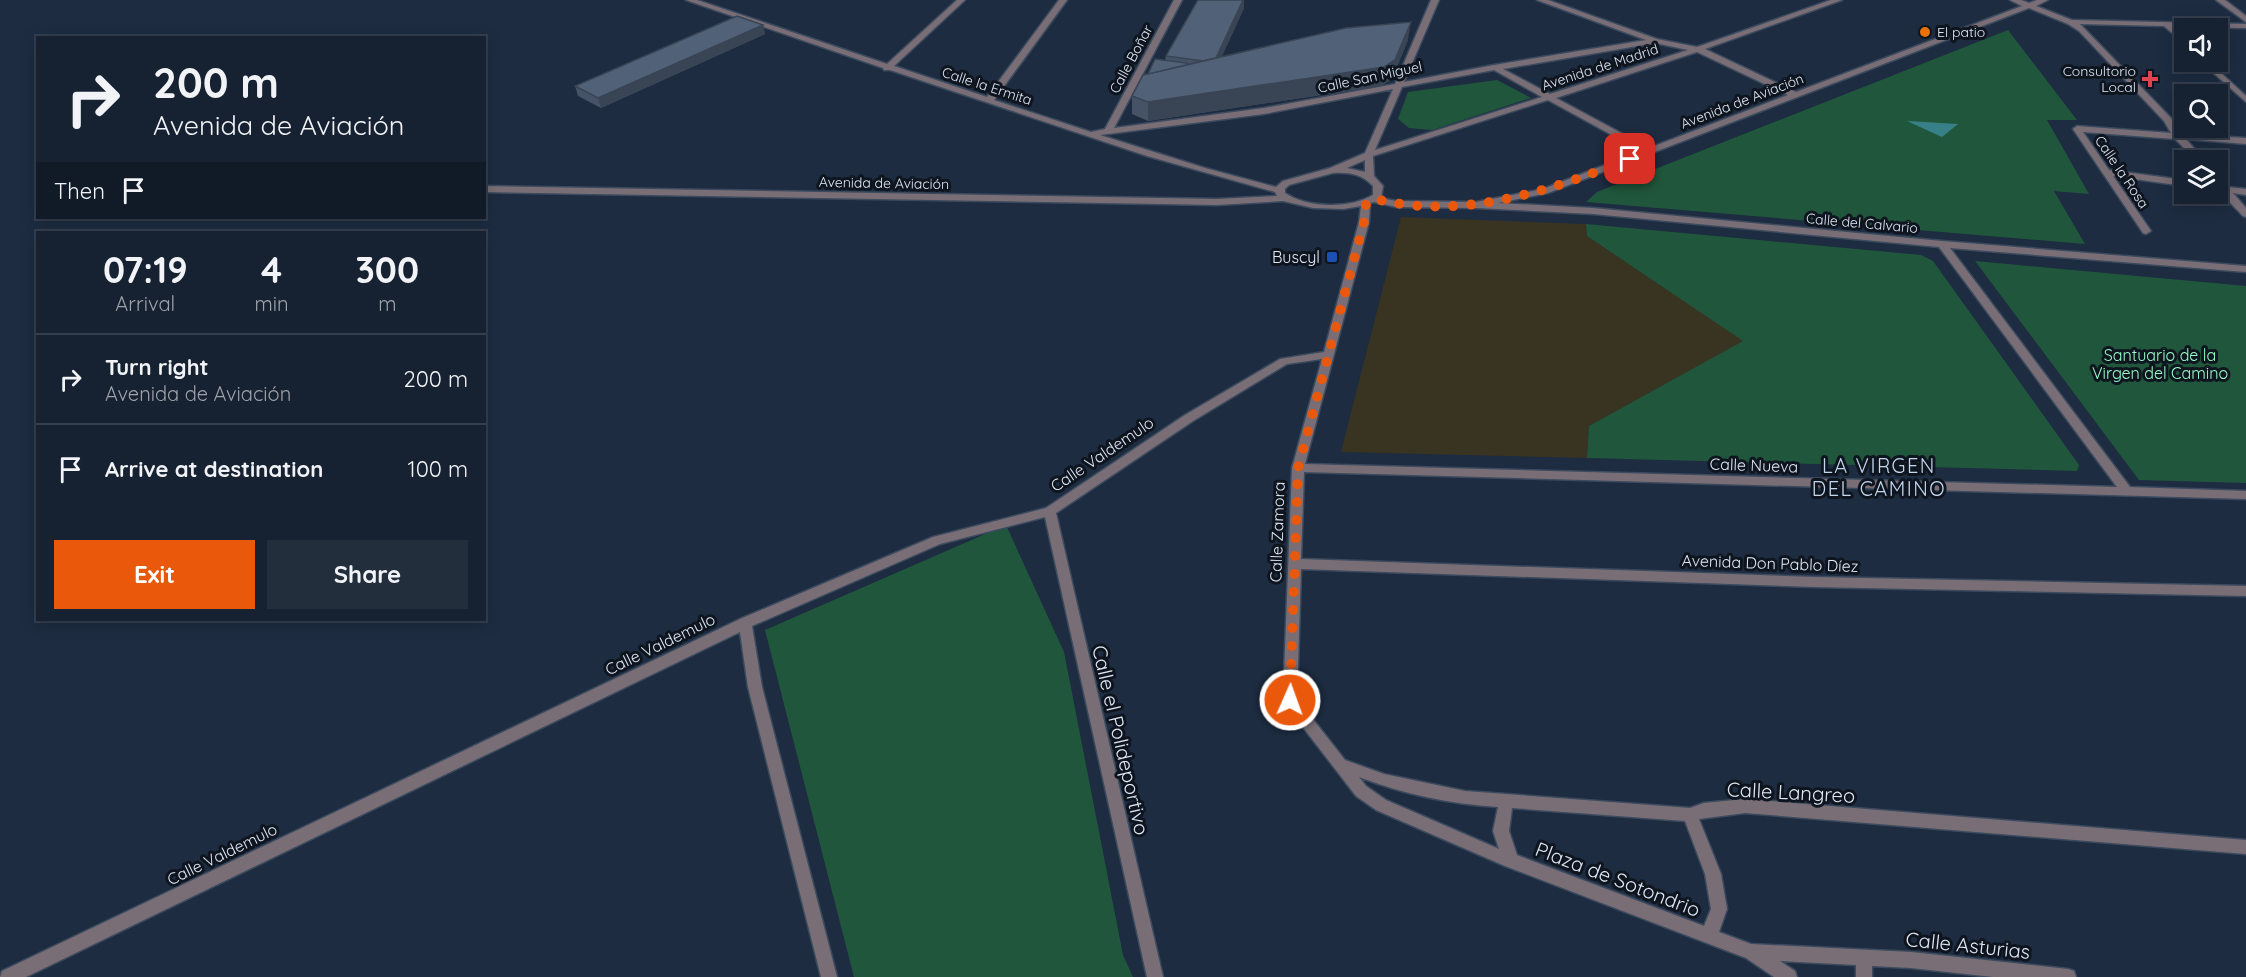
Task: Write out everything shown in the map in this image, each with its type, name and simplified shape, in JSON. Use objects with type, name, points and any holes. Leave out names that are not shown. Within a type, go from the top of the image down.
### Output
[{"type":"street","name":"Calle la Ermita","points":[[690,0],[886,68],[1281,194]]},
{"type":"street","points":[[886,68],[961,0]]},
{"type":"street","points":[[989,101],[1063,0]]},
{"type":"street","name":"Calle Boñar","points":[[1108,130],[1178,0]]},
{"type":"street","points":[[1369,177],[1369,155],[1435,0]]},
{"type":"street","points":[[1541,0],[1655,41],[1698,49],[1795,94]]},
{"type":"street","name":"Avenida de Madrid","points":[[1281,194],[1286,183],[1333,170],[1369,155],[1698,49],[1838,0]]},
{"type":"street","points":[[2014,0],[2071,22],[2082,29],[2160,112],[2174,131]]},
{"type":"street","name":"Avenida de Aviación","points":[[486,189],[1217,202],[1281,194],[1295,202],[1345,207],[1370,201],[1396,204],[1476,205],[1545,191],[2044,0]]},
{"type":"street","points":[[2220,0],[2246,20]]},
{"type":"street","points":[[2071,22],[2246,26]]},
{"type":"street","points":[[2166,24],[2174,32]]},
{"type":"street","name":"Calle San Miguel","points":[[1089,134],[1264,111],[1399,85],[1655,41]]},
{"type":"street","points":[[1494,68],[1649,152]]},
{"type":"street","points":[[2216,72],[2246,100]]},
{"type":"street","name":"Calle la Rosa","points":[[2146,231],[2077,129],[2174,134]]},
{"type":"street","points":[[2180,138],[2191,150]]},
{"type":"street","points":[[2194,138],[2246,141]]},
{"type":"street","points":[[1333,170],[1350,171],[1369,177],[1378,186],[1379,192],[1370,201]]},
{"type":"street","points":[[2105,172],[2174,182]]},
{"type":"street","points":[[2228,189],[2246,192]]},
{"type":"street","points":[[2228,195],[2246,214]]},
{"type":"street","name":"Calle Zamora","points":[[1339,763],[1290,700],[1298,468],[1370,201]]},
{"type":"street","name":"Calle del Calvario","points":[[1476,205],[1593,211],[1942,244],[2246,269]]},
{"type":"street","points":[[1345,207],[1364,222]]},
{"type":"street","points":[[1942,244],[2126,492]]},
{"type":"street","name":"Calle Valdemulo","points":[[8,977],[746,623],[937,540],[1050,511],[1189,418],[1284,361],[1327,355]]},
{"type":"street","name":"Calle Nueva","points":[[1298,468],[2246,495]]},
{"type":"street","name":"Calle el Polideportivo","points":[[1050,511],[1155,977]]},
{"type":"street","name":"Avenida Don Pablo Díez","points":[[1294,564],[1815,582],[2246,591]]},
{"type":"street","points":[[746,623],[755,687],[829,977]]},
{"type":"street","name":"Calle Langreo","points":[[1339,763],[1384,780],[1465,798],[1690,815],[1704,810],[1744,807],[2246,847]]},
{"type":"street","name":"Plaza de Sotondrio","points":[[1339,763],[1361,791],[1381,805],[1511,861],[1751,952]]},
{"type":"street","name":"Plaza de Sotondrio","points":[[1506,801],[1501,831],[1511,861]]},
{"type":"street","name":"Plaza de Sotondrio","points":[[1690,815],[1713,874],[1719,909],[1709,936]]},
{"type":"street","points":[[1751,952],[1789,977]]},
{"type":"street","name":"Calle Asturias","points":[[1751,952],[1911,960],[2068,977]]},
{"type":"street","points":[[1863,957],[1864,977]]},
{"type":"shaded area","points":[[1907,121],[1958,124],[1942,137]]},
{"type":"shaded area","points":[[1401,217],[1586,224],[1587,236],[1744,341],[1589,426],[1587,458],[1341,452]]},
{"type":"green space","points":[[2008,30],[2077,120],[2047,120],[2089,194],[2054,191],[2085,244],[1586,202],[1597,192]]},
{"type":"green space","points":[[1497,80],[1531,98],[1432,130],[1409,128],[1398,119],[1408,92]]},
{"type":"green space","points":[[1586,224],[1921,255],[1933,261],[2079,465],[2077,471],[1587,458],[1589,426],[1743,341],[1587,236]]},
{"type":"green space","name":"Santuario de la Virgen del Camino","points":[[1975,261],[2246,286],[2246,483],[2139,480]]},
{"type":"green space","points":[[1006,525],[1064,652],[1123,955],[1133,977],[854,977],[765,630]]},
{"type":"building","points":[[1198,0],[1243,0],[1216,58],[1203,61],[1166,56]]},
{"type":"building","points":[[737,16],[763,25],[598,98],[575,86]]},
{"type":"building","points":[[1411,22],[1395,60],[1384,67],[1148,102],[1132,96],[1143,75],[1346,28]]},
{"type":"building","points":[[1155,59],[1187,63],[1148,74]]},
{"type":"place","name":"El patio","points":[[1925,32]]},
{"type":"place","name":"Consultorio Local","points":[[2150,79]]},
{"type":"place","name":"Buscyl","points":[[1332,257]]},
{"type":"district","name":"LA VIRGEN DEL CAMINO","points":[[1879,476]]},
{"type":"route","points":[[1290,700],[1298,468],[1364,222],[1366,204],[1375,199],[1396,204],[1476,205],[1545,191],[1630,159]]}]
